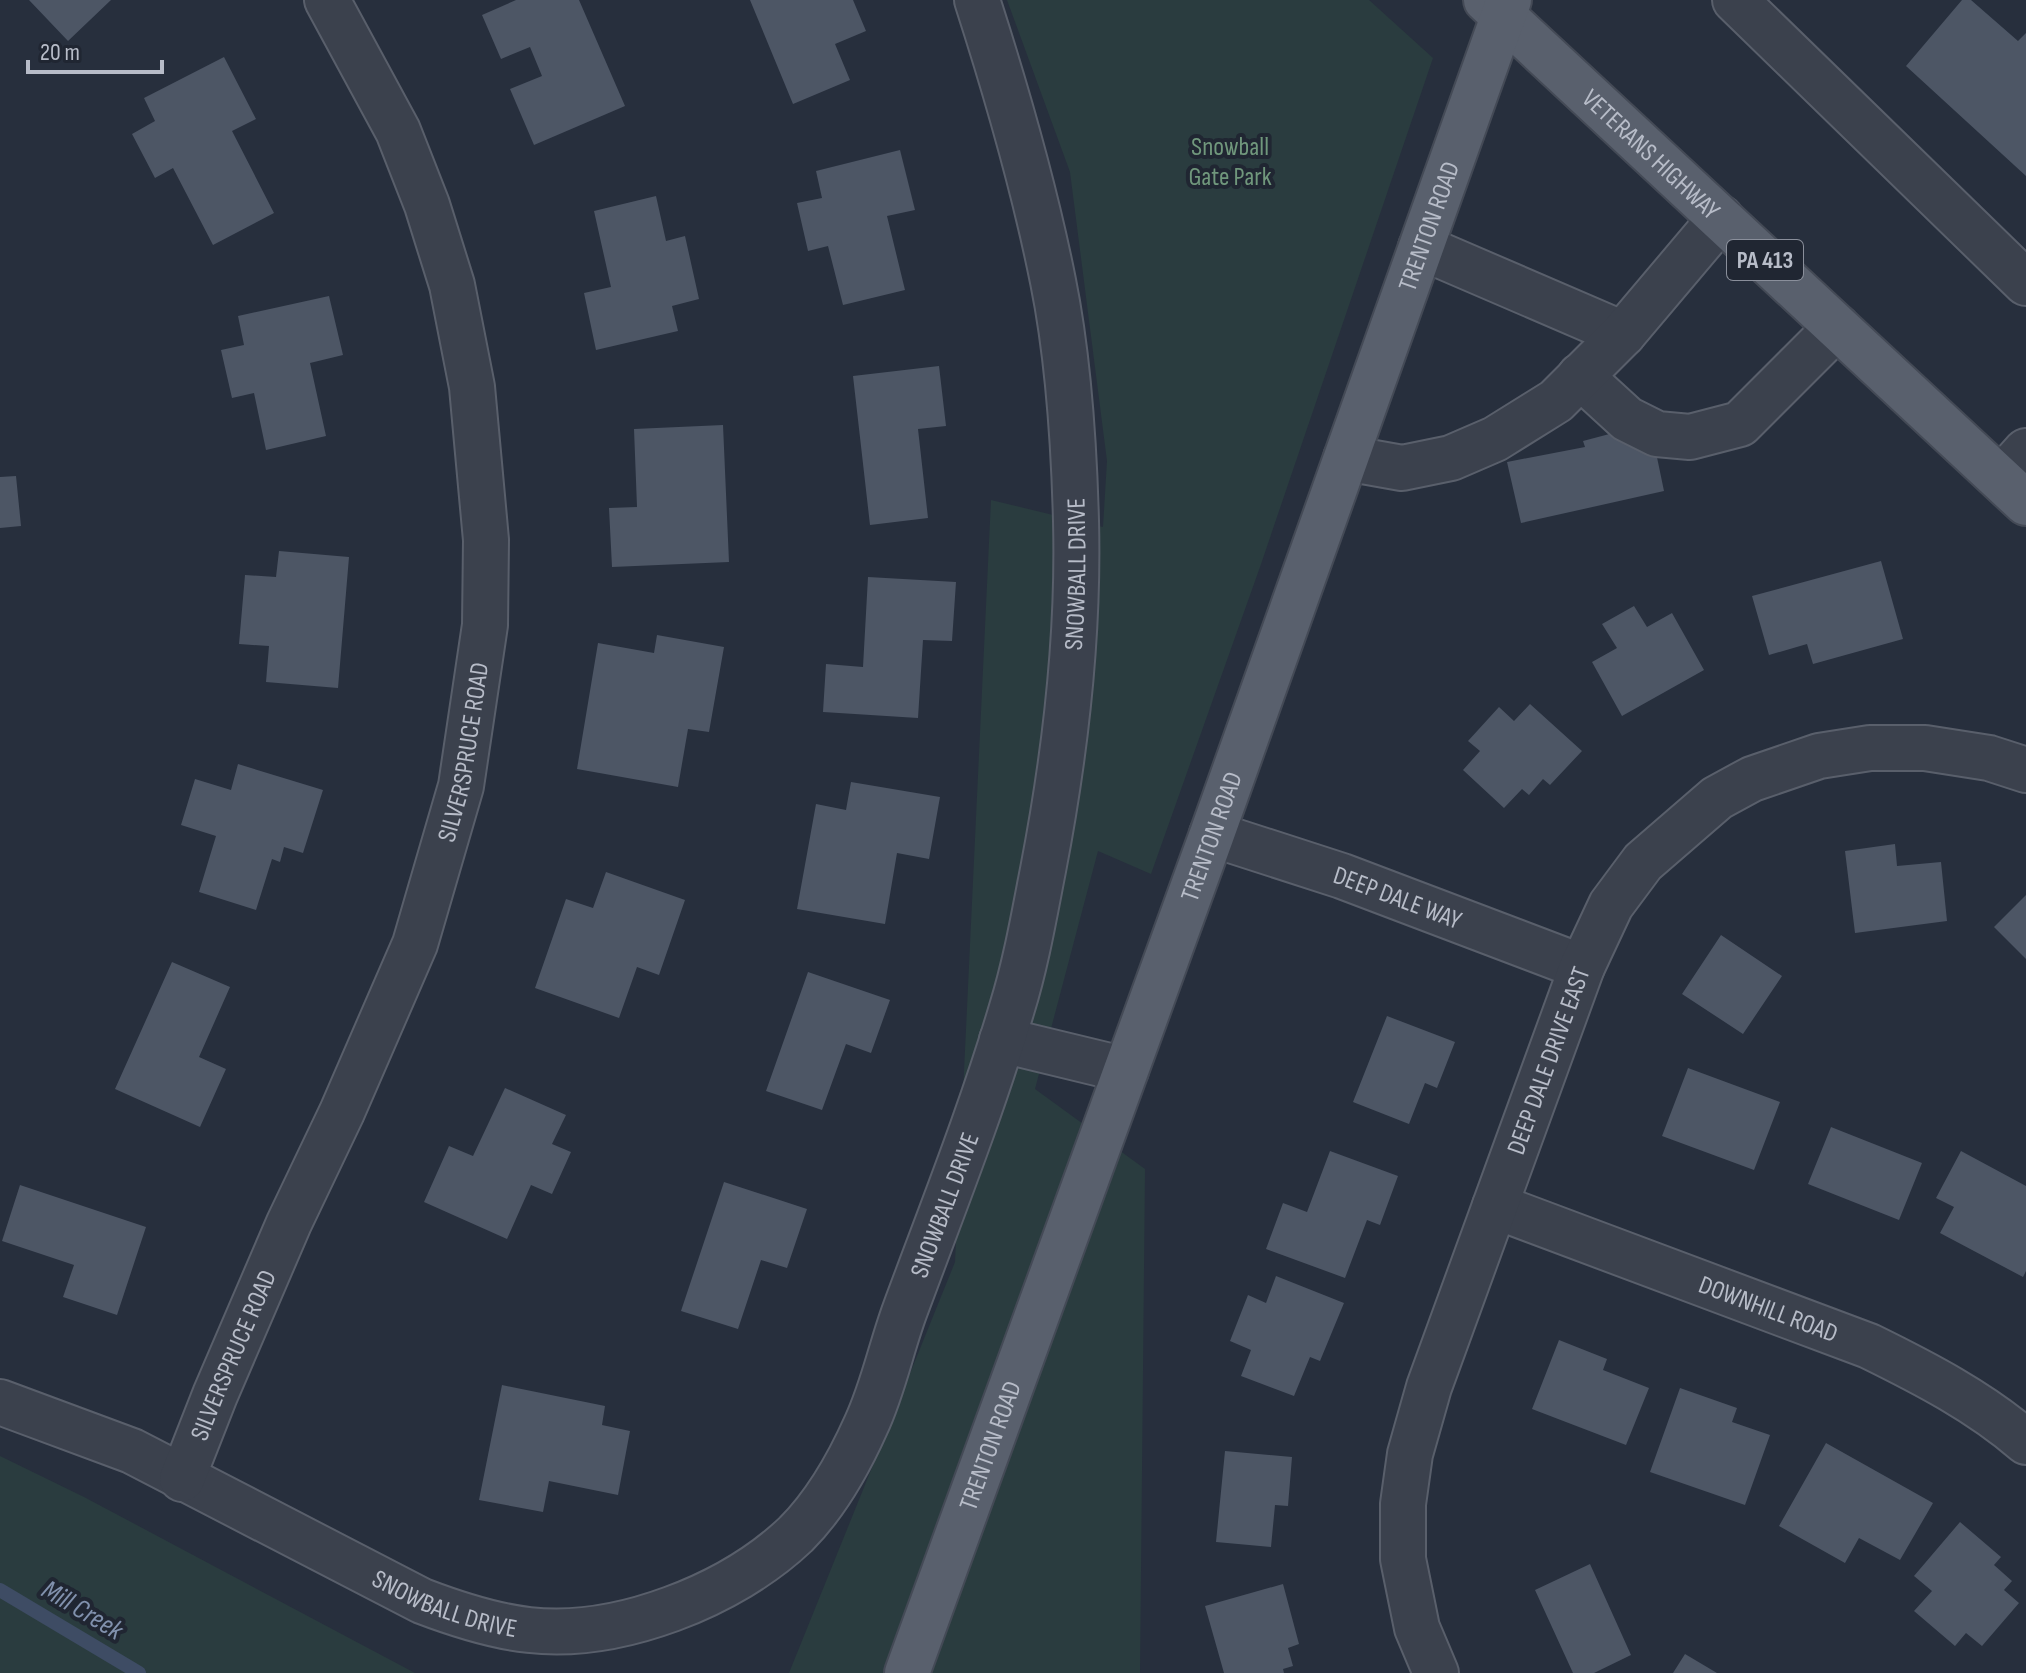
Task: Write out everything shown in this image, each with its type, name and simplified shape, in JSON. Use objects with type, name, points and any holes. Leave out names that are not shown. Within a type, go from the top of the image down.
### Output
[{"type":"main road","name":"VETERANS HIGHWAY","points":[[1500,5],[1837,327],[2018,478]]},
{"type":"main road","name":"TRENTON ROAD","points":[[907,1673],[1346,458],[1421,247],[1500,5]]},
{"type":"street","name":"SILVERSPRUCE ROAD","points":[[182,1479],[289,1223],[342,1112],[415,944],[461,786],[485,625],[486,540],[472,387],[452,285],[427,205],[398,131],[327,0]]},
{"type":"street","name":"SNOWBALL DRIVE","points":[[0,1402],[132,1451],[422,1601],[458,1615],[530,1630],[593,1630],[626,1623],[699,1598],[745,1573],[796,1533],[834,1486],[868,1422],[898,1327],[972,1131],[1002,1040],[1030,939],[1058,792],[1071,667],[1076,522],[1065,361],[1053,283],[1014,117],[977,0]]},
{"type":"street","points":[[1735,0],[2026,283]]},
{"type":"street","points":[[1346,458],[1402,468],[1451,458],[1495,439],[1556,401],[1623,334],[1721,218]]},
{"type":"street","points":[[1421,247],[1623,334]]},
{"type":"street","points":[[1580,376],[1627,419],[1657,434],[1690,437],[1740,424],[1837,327]]},
{"type":"street","name":"DEEP DALE DRIVE EAST","points":[[1436,1673],[1417,1628],[1403,1559],[1403,1504],[1410,1454],[1429,1387],[1582,967],[1611,905],[1643,862],[1717,798],[1752,779],[1819,756],[1870,748],[1925,748],[1989,758],[2026,770]]},
{"type":"street","name":"DEEP DALE WAY","points":[[1212,834],[1342,876],[1582,967]]},
{"type":"street","points":[[1002,1040],[1126,1070]]},
{"type":"street","name":"DOWNHILL ROAD","points":[[1495,1206],[1869,1346],[1925,1373],[2008,1426],[2026,1442]]},
{"type":"green space","name":"Snowball Gate Park","points":[[1007,0],[1369,0],[1433,58],[1260,567],[1151,874],[1098,851],[1035,1089],[1145,1169],[1140,1673],[789,1673],[955,1262],[991,500],[1103,527],[1107,461],[1070,172]]},
{"type":"green space","points":[[0,1456],[84,1497],[415,1673],[0,1673]]},
{"type":"building","points":[[29,0],[111,0],[68,41]]},
{"type":"building","points":[[516,0],[579,0],[625,106],[534,145],[510,89],[542,76],[530,47],[501,59],[482,15]]},
{"type":"building","points":[[750,0],[853,0],[866,31],[835,44],[850,80],[793,104]]},
{"type":"building","points":[[1962,0],[1971,0],[2018,41],[2026,33],[2026,176],[1906,66]]},
{"type":"building","points":[[224,57],[256,119],[232,131],[274,213],[213,245],[173,168],[155,178],[132,134],[155,121],[144,98]]},
{"type":"building","points":[[900,150],[915,210],[887,216],[905,290],[843,305],[828,246],[808,251],[797,203],[822,198],[816,171]]},
{"type":"building","points":[[656,196],[666,241],[685,236],[699,299],[672,306],[678,331],[596,350],[584,293],[611,287],[594,211]]},
{"type":"building","points":[[329,296],[343,355],[310,363],[326,436],[266,450],[254,393],[232,398],[221,350],[244,345],[238,316]]},
{"type":"building","points":[[939,366],[946,426],[918,429],[928,518],[870,525],[853,376]]},
{"type":"building","points":[[723,425],[729,562],[612,567],[609,508],[637,507],[634,429]]},
{"type":"building","points":[[1632,428],[1653,438],[1664,491],[1521,523],[1507,462],[1585,447],[1583,441]]},
{"type":"building","points":[[16,476],[21,526],[0,528],[0,477]]},
{"type":"building","points":[[279,551],[349,557],[338,688],[266,682],[269,646],[239,644],[245,575],[276,577]]},
{"type":"building","points":[[1881,561],[1903,639],[1813,664],[1807,644],[1769,655],[1752,596]]},
{"type":"building","points":[[868,577],[956,582],[952,641],[923,640],[918,718],[823,712],[826,664],[863,667]]},
{"type":"building","points":[[1634,606],[1647,627],[1672,613],[1704,670],[1622,716],[1592,662],[1617,648],[1602,624]]},
{"type":"building","points":[[657,635],[724,647],[709,732],[688,729],[678,787],[577,769],[598,643],[654,653]]},
{"type":"building","points":[[1530,704],[1582,751],[1550,785],[1543,779],[1529,795],[1522,789],[1504,808],[1463,770],[1480,751],[1468,741],[1499,707],[1514,721]]},
{"type":"building","points":[[238,764],[323,790],[303,853],[284,847],[280,862],[272,859],[256,910],[199,892],[216,836],[181,825],[195,779],[231,790]]},
{"type":"building","points":[[851,782],[940,797],[929,859],[897,853],[885,924],[797,909],[816,804],[846,810]]},
{"type":"building","points":[[1895,844],[1897,866],[1941,862],[1947,921],[1855,933],[1845,851]]},
{"type":"building","points":[[606,872],[685,900],[659,975],[637,967],[619,1018],[535,988],[566,899],[593,908]]},
{"type":"building","points":[[2026,895],[2026,959],[1994,927]]},
{"type":"building","points":[[1721,935],[1782,976],[1743,1034],[1682,994]]},
{"type":"building","points":[[172,962],[230,987],[199,1057],[226,1069],[200,1127],[115,1089]]},
{"type":"building","points":[[808,972],[890,1000],[871,1053],[846,1044],[822,1110],[766,1091]]},
{"type":"building","points":[[1387,1016],[1455,1042],[1437,1088],[1425,1083],[1409,1124],[1353,1102]]},
{"type":"building","points":[[1688,1068],[1780,1102],[1754,1170],[1662,1136]]},
{"type":"building","points":[[505,1088],[566,1115],[552,1144],[571,1152],[552,1194],[531,1185],[507,1239],[424,1202],[449,1146],[473,1156]]},
{"type":"building","points":[[1831,1127],[1922,1163],[1899,1220],[1808,1184]]},
{"type":"building","points":[[1330,1151],[1398,1176],[1380,1225],[1367,1220],[1345,1278],[1266,1249],[1283,1203],[1307,1212]]},
{"type":"building","points":[[1961,1151],[2026,1186],[2026,1271],[2023,1277],[1940,1233],[1954,1207],[1936,1198]]},
{"type":"building","points":[[724,1182],[807,1209],[787,1268],[761,1260],[738,1329],[681,1311]]},
{"type":"building","points":[[20,1185],[146,1227],[117,1315],[63,1297],[74,1265],[2,1241]]},
{"type":"building","points":[[1276,1276],[1344,1303],[1320,1361],[1310,1357],[1294,1396],[1241,1376],[1251,1350],[1230,1341],[1248,1295],[1266,1303]]},
{"type":"building","points":[[1559,1340],[1607,1359],[1603,1370],[1649,1388],[1626,1445],[1532,1409]]},
{"type":"building","points":[[502,1385],[605,1406],[602,1425],[630,1431],[618,1495],[549,1481],[543,1512],[479,1500]]},
{"type":"building","points":[[1680,1388],[1737,1408],[1732,1422],[1770,1435],[1745,1505],[1650,1472]]},
{"type":"building","points":[[1826,1443],[1933,1503],[1900,1560],[1859,1538],[1845,1563],[1779,1526]]},
{"type":"building","points":[[1225,1451],[1292,1457],[1288,1506],[1275,1505],[1271,1547],[1216,1542]]},
{"type":"building","points":[[1960,1522],[2001,1557],[1994,1565],[2012,1581],[2004,1590],[2019,1603],[1982,1646],[1966,1633],[1955,1646],[1914,1611],[1932,1591],[1914,1576]]},
{"type":"building","points":[[1590,1564],[1631,1655],[1594,1673],[1573,1673],[1535,1590]]},
{"type":"building","points":[[1283,1584],[1299,1644],[1288,1648],[1293,1666],[1283,1669],[1284,1673],[1224,1673],[1205,1606]]},
{"type":"building","points":[[1685,1654],[1717,1673],[1673,1673]]},
{"type":"waterway","name":"Mill Creek","points":[[0,1590],[139,1673]]}]
